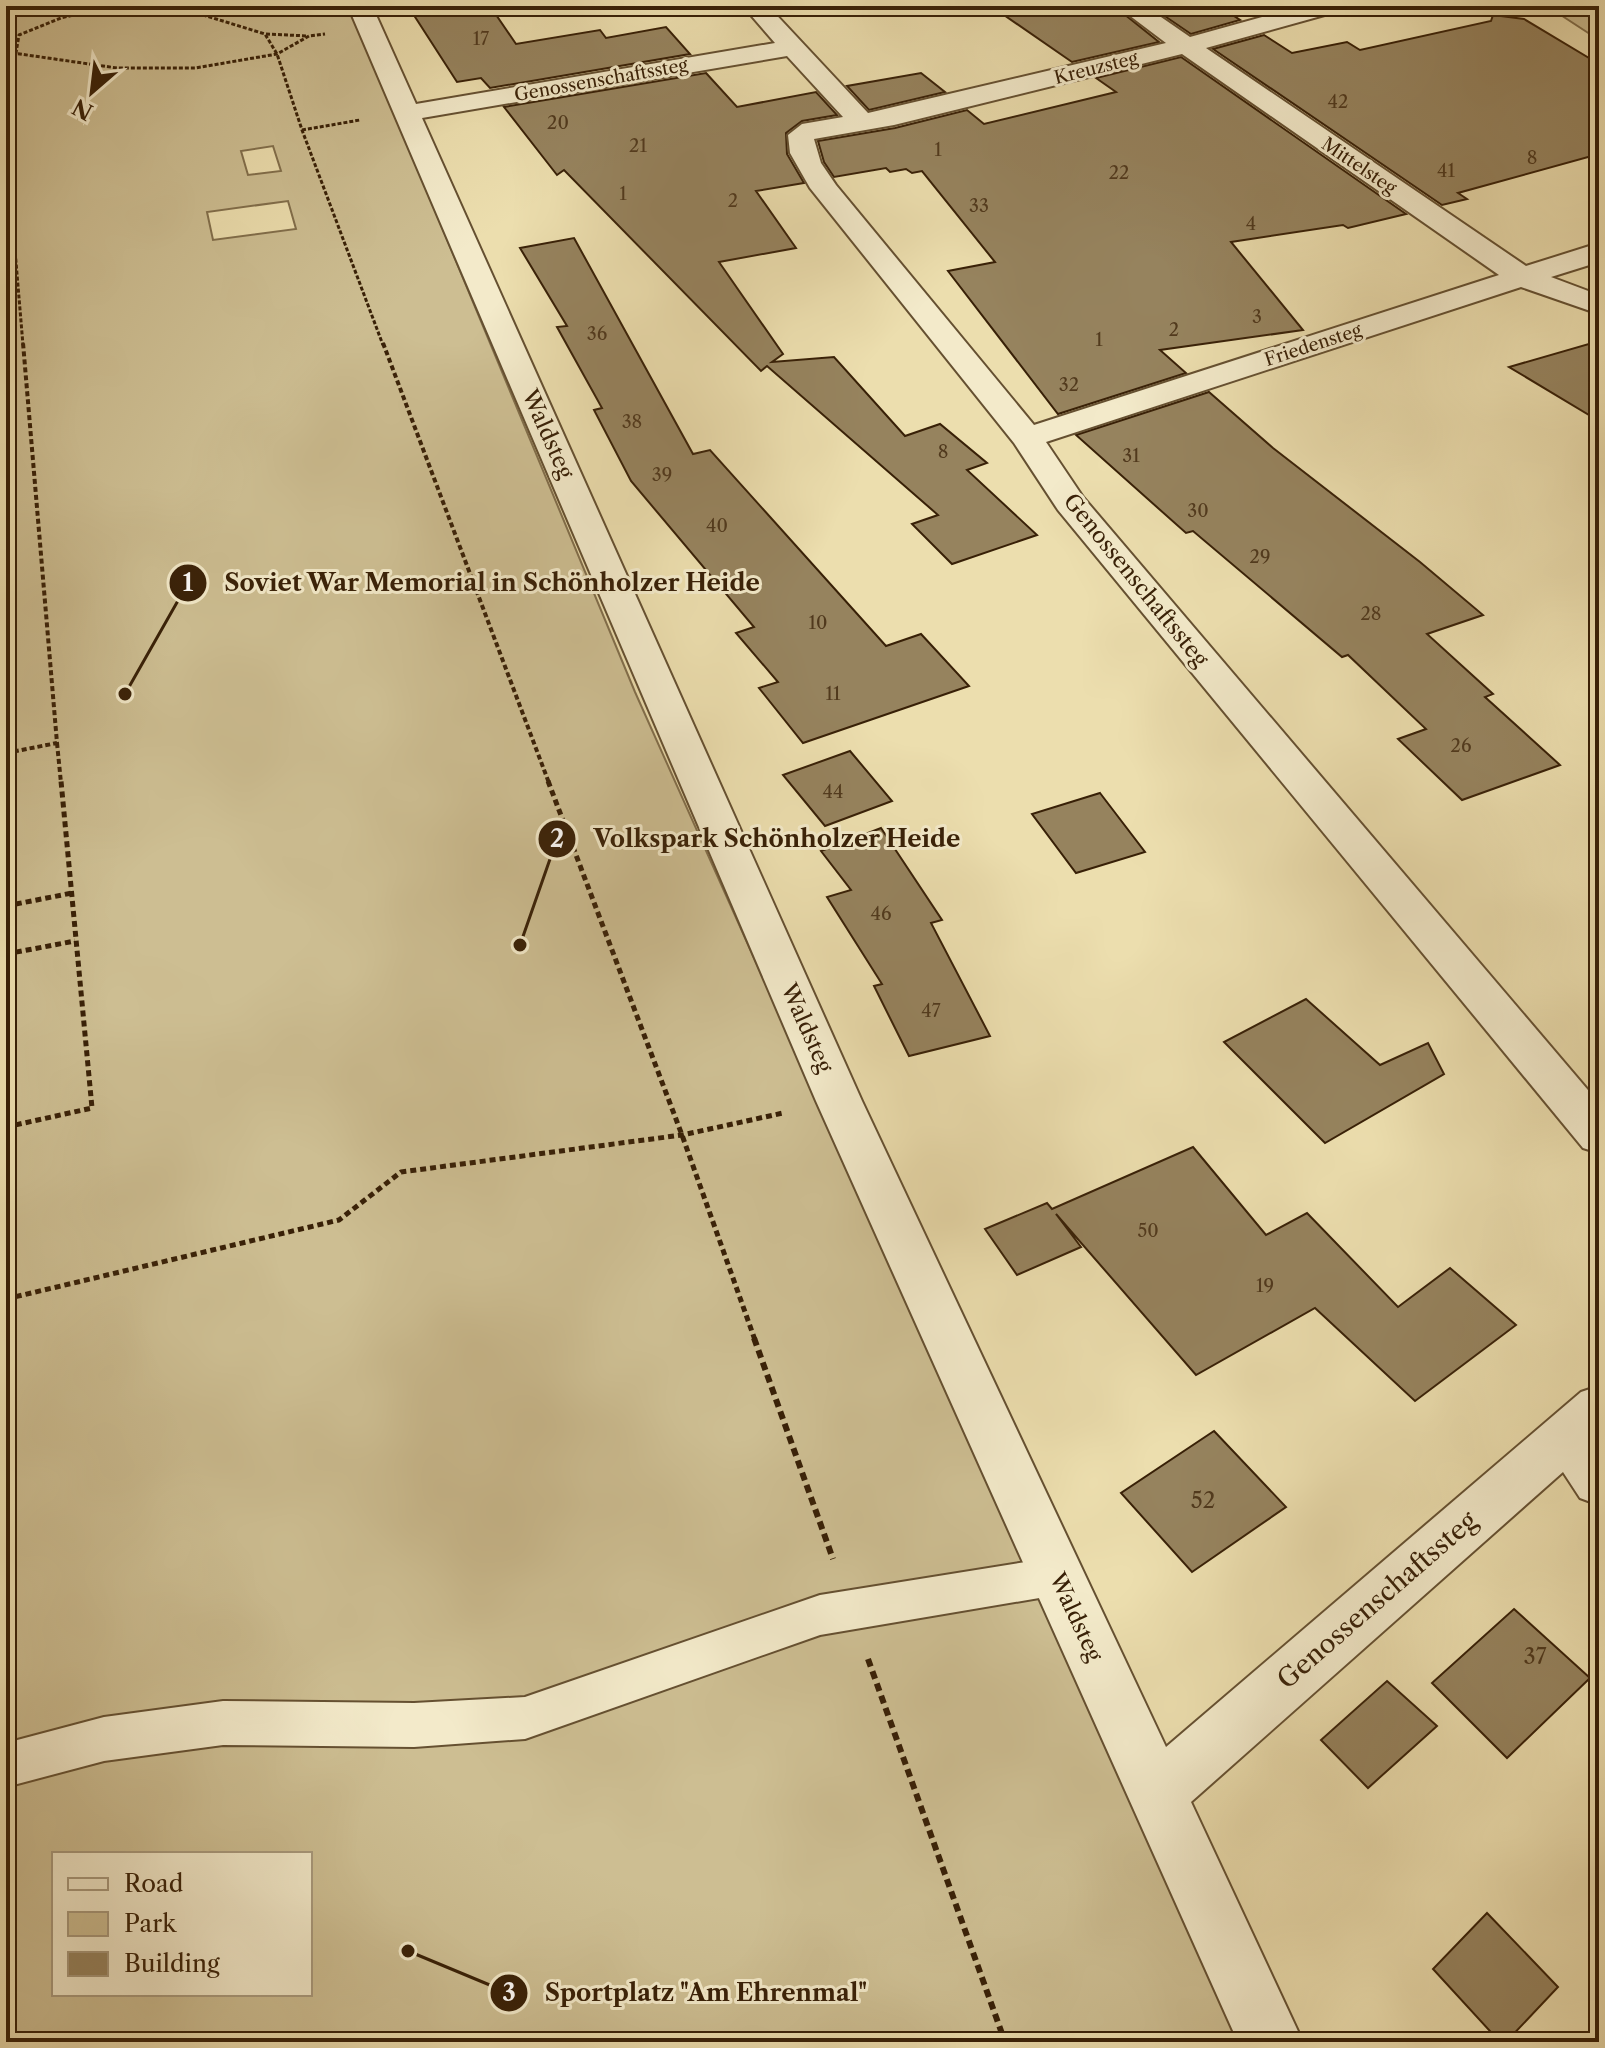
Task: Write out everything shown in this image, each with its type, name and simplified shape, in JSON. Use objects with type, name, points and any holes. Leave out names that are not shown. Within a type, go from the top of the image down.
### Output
[{"type":"street","points":[[755,6],[861,121]]},
{"type":"street","name":"Mittelsteg","points":[[1129,6],[1522,277],[1599,305]]},
{"type":"street","name":"Kreuzsteg","points":[[861,121],[894,117],[1185,46],[1330,6]]},
{"type":"street","name":"Waldsteg","points":[[365,17],[839,1101],[1271,2042]]},
{"type":"street","name":"Genossenschaftssteg","points":[[408,113],[794,47]]},
{"type":"street","name":"Genossenschaftssteg","points":[[861,121],[811,130],[801,135],[810,165],[838,206],[1027,438],[1070,503],[1599,1135]]},
{"type":"street","name":"Friedensteg","points":[[1027,438],[1599,252]]},
{"type":"street","points":[[1583,1422],[1599,1481]]},
{"type":"street","name":"Genossenschaftssteg","points":[[1157,1793],[1583,1422]]},
{"type":"lane","points":[[6,1765],[104,1739],[223,1723],[414,1725],[525,1718],[820,1615],[1057,1576]]},
{"type":"path","points":[[6,61],[16,53],[19,35],[61,18],[110,6]]},
{"type":"path","points":[[174,6],[265,34],[309,36]]},
{"type":"path","points":[[6,52],[117,68],[195,68],[277,54],[309,36],[365,17]]},
{"type":"path","points":[[265,34],[277,54],[302,130],[682,1135],[1005,2042]]},
{"type":"path","points":[[302,130],[408,113]]},
{"type":"path","points":[[6,192],[10,191],[9,220],[14,243],[92,1108],[6,1127]]},
{"type":"path","points":[[6,244],[14,243]]},
{"type":"path","points":[[6,753],[57,743]]},
{"type":"path","points":[[6,906],[72,893]]},
{"type":"path","points":[[6,954],[75,941]]},
{"type":"path","points":[[6,1299],[339,1220],[401,1172],[682,1135],[839,1101]]},
{"type":"green space","points":[[6,6],[350,6],[635,692],[1239,2042],[6,2042]],"holes":[[[273,146],[281,171],[248,175],[241,151]],[[288,201],[296,229],[213,240],[207,212]]]},
{"type":"green space","points":[[1547,6],[1599,6],[1599,40]]},
{"type":"building","points":[[408,6],[490,6],[516,44],[600,30],[606,38],[666,27],[690,54],[490,88],[481,78],[457,82]]},
{"type":"building","points":[[991,6],[1114,6],[1159,42],[1072,62]]},
{"type":"building","points":[[1150,6],[1219,6],[1240,20],[1191,34]]},
{"type":"building","points":[[1493,15],[1524,19],[1599,64],[1599,154],[1458,193],[1467,199],[1442,205],[1213,49],[1264,35],[1292,53],[1347,42],[1360,50],[1491,21]]},
{"type":"building","points":[[1181,57],[1406,214],[1348,228],[1343,225],[1231,242],[1303,330],[1160,350],[1186,373],[1058,414],[948,271],[995,262],[922,171],[912,173],[906,169],[890,172],[886,168],[834,177],[824,162],[818,141],[895,128],[967,110],[984,124],[1116,92],[1096,78]]},
{"type":"building","points":[[706,73],[737,107],[816,92],[837,115],[802,121],[786,133],[787,154],[804,183],[756,191],[796,248],[719,262],[783,354],[772,362],[834,357],[905,436],[940,424],[987,463],[967,470],[1037,535],[952,564],[912,524],[938,515],[767,366],[761,371],[564,170],[557,175],[504,107]]},
{"type":"building","points":[[921,73],[945,92],[869,110],[847,86]]},
{"type":"building","points":[[574,238],[693,454],[710,450],[886,646],[921,634],[969,686],[803,743],[759,688],[778,682],[736,633],[754,627],[631,481],[594,410],[602,408],[557,327],[567,326],[520,248]]},
{"type":"building","points":[[1599,341],[1599,421],[1509,367]]},
{"type":"building","points":[[1209,392],[1273,448],[1483,615],[1427,634],[1493,694],[1485,697],[1560,765],[1462,800],[1398,739],[1426,729],[1348,655],[1342,657],[1193,531],[1186,533],[1076,435]]},
{"type":"building","points":[[850,751],[892,801],[825,826],[783,775]]},
{"type":"building","points":[[1100,793],[1145,852],[1076,873],[1032,814]]},
{"type":"building","points":[[881,828],[942,920],[931,923],[990,1036],[909,1056],[874,986],[882,984],[827,897],[851,890],[821,851]]},
{"type":"building","points":[[1306,999],[1380,1065],[1428,1043],[1444,1074],[1325,1143],[1224,1042]]},
{"type":"building","points":[[1193,1147],[1266,1235],[1307,1213],[1398,1307],[1450,1268],[1516,1325],[1415,1401],[1315,1308],[1196,1375],[1056,1214],[1081,1247],[1017,1275],[985,1229],[1047,1203],[1052,1209]]},
{"type":"building","points":[[1214,1431],[1286,1507],[1192,1572],[1121,1493]]},
{"type":"building","points":[[1514,1609],[1590,1678],[1507,1758],[1432,1683]]},
{"type":"building","points":[[1387,1681],[1437,1726],[1368,1788],[1321,1740]]},
{"type":"building","points":[[1487,1913],[1558,1987],[1506,2042],[1500,2042],[1433,1969]]},
{"type":"place","name":"Soviet War Memorial in Schönholzer Heide","points":[[125,694]]},
{"type":"place","name":"Volkspark Schönholzer Heide","points":[[520,945]]},
{"type":"place","name":"Sportplatz \"Am Ehrenmal\"","points":[[408,1951]]}]
